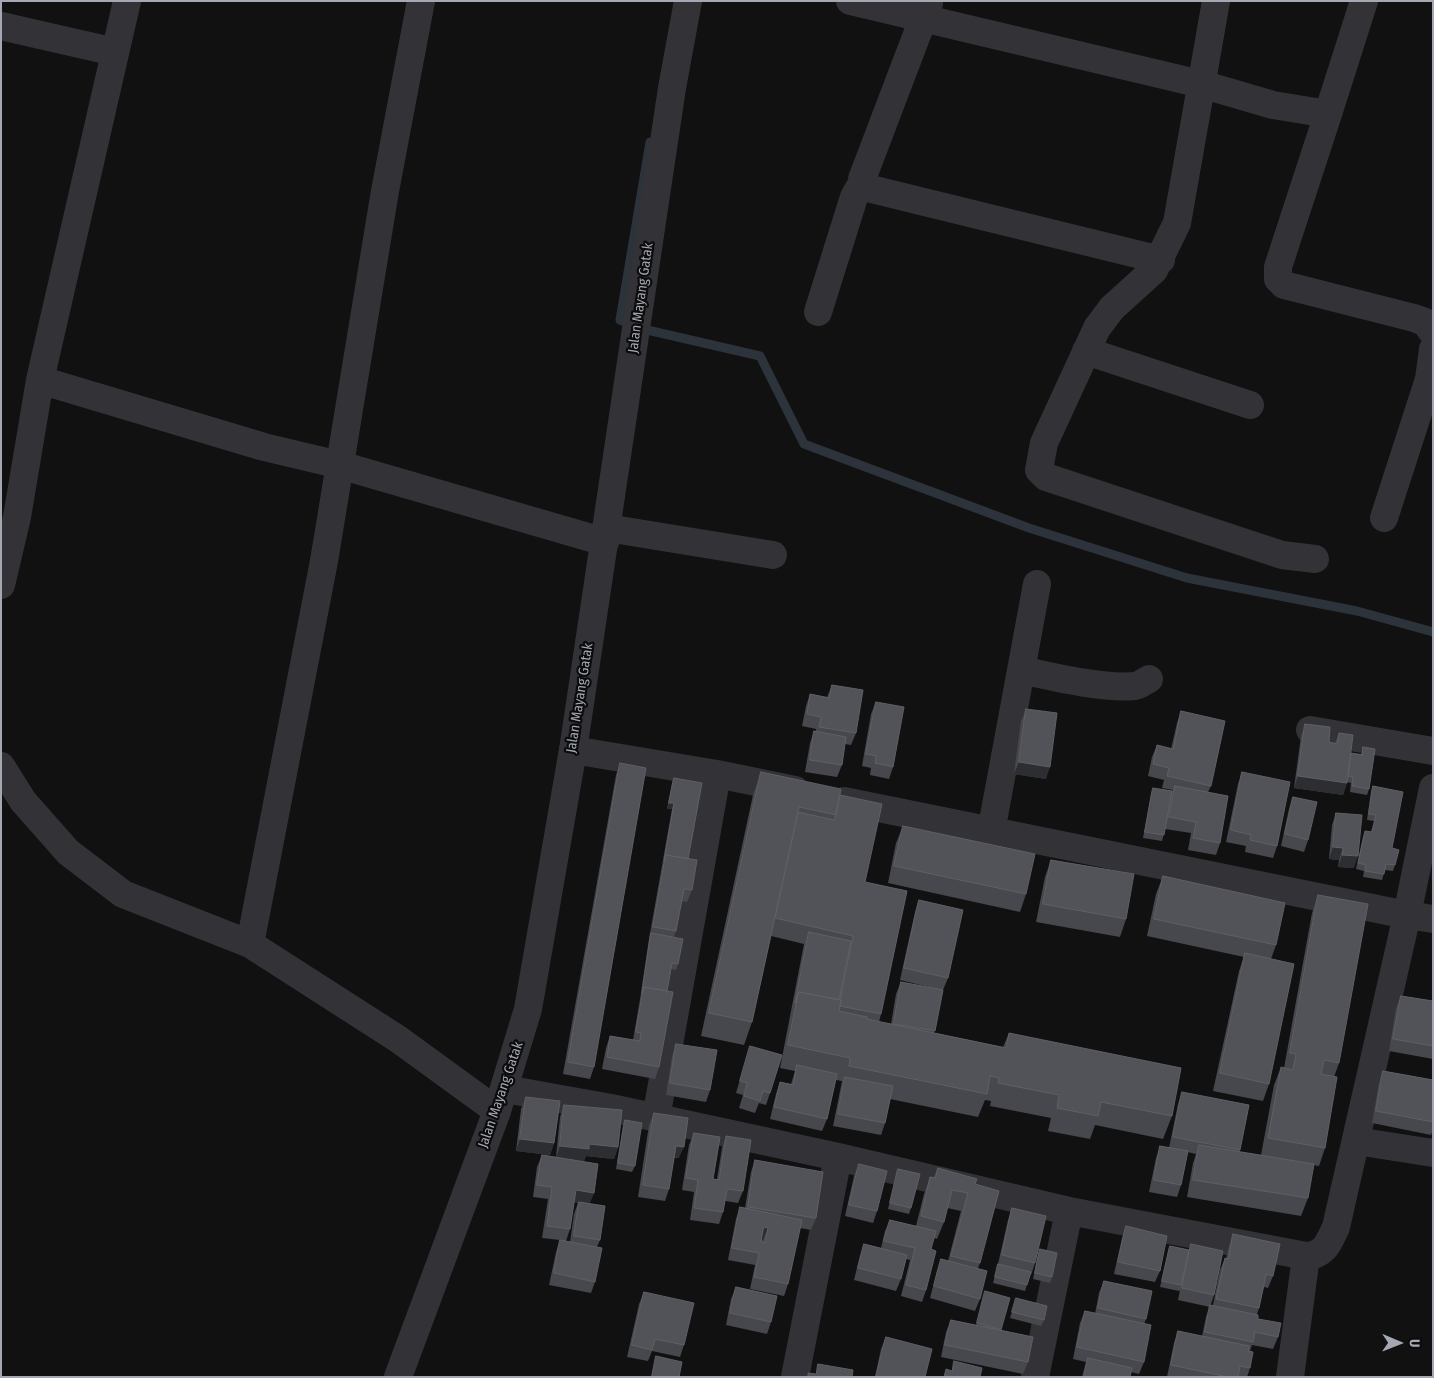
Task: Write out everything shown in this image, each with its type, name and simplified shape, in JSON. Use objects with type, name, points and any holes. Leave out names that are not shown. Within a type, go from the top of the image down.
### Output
[{"type":"street","points":[[1,585],[17,517],[40,380],[127,1]]},
{"type":"street","points":[[250,944],[322,570],[385,191],[422,1]]},
{"type":"street","name":"Jalan Mayang Gatak","points":[[398,1377],[501,1100],[528,1009],[572,750],[606,535],[640,294],[672,88],[688,1]]},
{"type":"street","points":[[850,1],[926,10],[1273,105],[1328,114]]},
{"type":"street","points":[[1216,1],[1178,223],[1161,260],[1154,270],[1112,308],[1097,328],[1044,443],[1039,463],[1040,473],[1282,555],[1315,558]]},
{"type":"street","points":[[1364,1],[1278,267],[1278,279],[1284,285],[1414,318],[1425,322],[1433,335],[1431,380],[1384,518]]},
{"type":"street","points":[[818,312],[854,197],[862,183],[926,10]]},
{"type":"street","points":[[1,26],[115,52]]},
{"type":"street","points":[[862,183],[866,189],[1161,260]]},
{"type":"street","points":[[1086,351],[1250,405]]},
{"type":"street","points":[[40,380],[264,447],[340,465],[606,535],[773,555]]},
{"type":"street","points":[[991,832],[1037,584]]},
{"type":"street","points":[[1021,670],[1115,686],[1137,686],[1149,679]]},
{"type":"street","points":[[1310,730],[1433,751]]},
{"type":"street","points":[[572,750],[717,774],[991,832],[1420,917]]},
{"type":"street","points":[[1,766],[23,802],[68,852],[123,894],[250,944],[398,1039],[501,1100],[656,1118],[838,1157],[1069,1211],[1306,1256],[1319,1254],[1324,1250],[1336,1227],[1356,1141],[1420,917],[1433,788]]},
{"type":"street","points":[[656,1118],[717,774]]},
{"type":"street","points":[[1356,1141],[1433,1153]]},
{"type":"street","points":[[796,1377],[838,1157]]},
{"type":"street","points":[[1036,1377],[1069,1211]]},
{"type":"street","points":[[1290,1377],[1306,1256]]},
{"type":"building","points":[[832,685],[863,690],[856,733],[819,727],[821,717],[807,714],[810,694],[829,698]]},
{"type":"building","points":[[876,702],[904,707],[893,767],[875,763],[876,756],[866,754]]},
{"type":"building","points":[[1026,709],[1057,713],[1050,767],[1019,762]]},
{"type":"building","points":[[1181,711],[1225,721],[1211,786],[1167,776],[1169,768],[1153,764],[1157,745],[1173,749]]},
{"type":"building","points":[[1305,724],[1330,727],[1329,742],[1337,744],[1339,733],[1353,735],[1347,783],[1298,776]]},
{"type":"building","points":[[814,731],[846,737],[842,765],[810,760]]},
{"type":"building","points":[[1363,747],[1375,749],[1369,789],[1352,786],[1353,777],[1348,776],[1351,753],[1362,755]]},
{"type":"building","points":[[620,763],[646,768],[594,1067],[568,1062]]},
{"type":"building","points":[[761,772],[841,789],[836,815],[799,807],[752,1022],[709,1013]]},
{"type":"building","points":[[1242,772],[1290,782],[1277,846],[1250,840],[1251,835],[1231,830]]},
{"type":"building","points":[[674,778],[702,783],[688,859],[666,855],[664,861],[674,803],[669,803]]},
{"type":"building","points":[[1175,786],[1228,796],[1220,843],[1193,838],[1196,822],[1169,817]]},
{"type":"building","points":[[1373,786],[1403,792],[1392,848],[1399,850],[1395,865],[1386,864],[1384,874],[1365,871],[1366,865],[1358,863],[1365,831],[1372,832],[1376,815],[1369,814]]},
{"type":"building","points":[[1153,788],[1172,791],[1164,835],[1145,832]]},
{"type":"building","points":[[840,795],[882,804],[865,882],[907,891],[881,1014],[840,1006],[853,936],[775,918],[798,812],[834,820]]},
{"type":"building","points":[[1293,797],[1317,802],[1308,840],[1285,834]]},
{"type":"building","points":[[1336,813],[1362,815],[1358,856],[1342,855],[1343,848],[1333,847]]},
{"type":"building","points":[[903,826],[1035,854],[1026,894],[894,866]]},
{"type":"building","points":[[666,855],[697,860],[692,890],[684,889],[676,931],[653,927]]},
{"type":"building","points":[[1051,860],[1134,874],[1126,919],[1043,904]]},
{"type":"building","points":[[1163,876],[1285,903],[1276,945],[1154,919]]},
{"type":"building","points":[[1318,895],[1368,904],[1339,1063],[1324,1060],[1321,1074],[1337,1077],[1325,1148],[1268,1138],[1281,1067],[1293,1070],[1296,1054],[1290,1053]]},
{"type":"building","points":[[919,900],[963,910],[948,978],[904,968]]},
{"type":"building","points":[[809,932],[851,941],[839,1000],[799,992],[795,1003]]},
{"type":"building","points":[[651,933],[683,939],[678,964],[672,963],[667,991],[644,987],[642,993]]},
{"type":"building","points":[[1245,953],[1294,964],[1269,1084],[1220,1073]]},
{"type":"building","points":[[901,982],[943,990],[935,1031],[894,1024]]},
{"type":"building","points":[[644,987],[673,992],[659,1067],[607,1057],[610,1036],[640,1041],[641,1033],[636,1032]]},
{"type":"building","points":[[799,992],[841,1000],[839,1011],[867,1017],[867,1019],[1006,1048],[1009,1033],[1181,1068],[1172,1116],[1101,1102],[1098,1116],[1057,1108],[1059,1095],[998,1083],[999,1078],[990,1076],[987,1094],[849,1066],[850,1058],[788,1045]]},
{"type":"building","points":[[1401,996],[1433,1001],[1433,1046],[1393,1039]]},
{"type":"building","points":[[676,1044],[717,1050],[710,1090],[670,1083]]},
{"type":"building","points":[[750,1046],[782,1055],[770,1093],[763,1091],[760,1101],[744,1096],[747,1083],[740,1081]]},
{"type":"building","points":[[797,1065],[837,1074],[827,1119],[774,1107],[780,1082],[793,1085]]},
{"type":"building","points":[[1383,1071],[1433,1080],[1433,1122],[1376,1111]]},
{"type":"building","points":[[845,1077],[893,1086],[885,1123],[838,1114]]},
{"type":"building","points":[[1182,1092],[1249,1105],[1240,1150],[1173,1137]]},
{"type":"building","points":[[526,1097],[560,1101],[554,1143],[520,1139]]},
{"type":"building","points":[[564,1105],[622,1110],[618,1147],[589,1144],[589,1149],[560,1146]]},
{"type":"building","points":[[654,1113],[688,1118],[684,1147],[676,1146],[669,1189],[643,1185]]},
{"type":"building","points":[[625,1120],[642,1123],[635,1166],[618,1163]]},
{"type":"building","points":[[694,1133],[720,1137],[713,1179],[719,1180],[726,1136],[751,1140],[743,1191],[727,1189],[723,1212],[694,1208],[698,1180],[686,1178]]},
{"type":"building","points":[[1199,1145],[1314,1164],[1308,1198],[1193,1180]]},
{"type":"building","points":[[1160,1146],[1188,1151],[1181,1185],[1154,1180]]},
{"type":"building","points":[[542,1155],[598,1164],[594,1193],[576,1190],[570,1229],[547,1226],[552,1187],[537,1185]]},
{"type":"building","points":[[755,1160],[823,1172],[816,1218],[748,1207]]},
{"type":"building","points":[[859,1164],[887,1171],[877,1211],[849,1205]]},
{"type":"building","points":[[938,1168],[977,1179],[975,1184],[999,1191],[980,1263],[951,1256],[968,1193],[952,1190],[944,1222],[921,1216],[930,1177],[935,1178]]},
{"type":"building","points":[[898,1169],[920,1174],[911,1208],[890,1203]]},
{"type":"building","points":[[579,1202],[605,1206],[600,1240],[574,1236]]},
{"type":"building","points":[[740,1207],[802,1220],[788,1284],[754,1277],[759,1253],[732,1248]],"holes":[[[764,1227],[768,1228],[765,1243],[761,1242]]]},
{"type":"building","points":[[1012,1208],[1046,1216],[1035,1263],[1002,1255]]},
{"type":"building","points":[[890,1220],[936,1231],[931,1249],[936,1251],[926,1290],[906,1285],[915,1248],[884,1241]]},
{"type":"building","points":[[1126,1226],[1167,1236],[1160,1271],[1118,1262]]},
{"type":"building","points":[[1233,1234],[1280,1244],[1273,1276],[1266,1274],[1259,1308],[1216,1299],[1225,1258],[1228,1259]]},
{"type":"building","points":[[560,1240],[602,1248],[595,1282],[554,1273]]},
{"type":"building","points":[[864,1244],[907,1255],[901,1279],[858,1268]]},
{"type":"building","points":[[1191,1244],[1223,1251],[1214,1295],[1182,1288]]},
{"type":"building","points":[[1170,1246],[1189,1250],[1181,1285],[1162,1281]]},
{"type":"building","points":[[1040,1249],[1057,1253],[1052,1277],[1035,1273]]},
{"type":"building","points":[[941,1259],[987,1271],[980,1299],[934,1286]]},
{"type":"building","points":[[998,1264],[1031,1272],[1027,1285],[995,1277]]},
{"type":"building","points":[[1104,1281],[1152,1291],[1146,1319],[1098,1308]]},
{"type":"building","points":[[736,1287],[777,1296],[771,1322],[730,1313]]},
{"type":"building","points":[[985,1291],[1010,1298],[1001,1330],[977,1323]]},
{"type":"building","points":[[644,1292],[694,1303],[684,1345],[655,1339],[652,1350],[632,1345]]},
{"type":"building","points":[[1016,1298],[1047,1306],[1044,1320],[1012,1312]]},
{"type":"building","points":[[1210,1305],[1258,1315],[1258,1319],[1281,1323],[1278,1337],[1255,1332],[1253,1342],[1205,1332]]},
{"type":"building","points":[[1085,1311],[1151,1325],[1144,1362],[1077,1347]]},
{"type":"building","points":[[951,1320],[1033,1337],[1028,1362],[945,1345]]},
{"type":"building","points":[[1178,1331],[1249,1346],[1248,1351],[1253,1352],[1250,1368],[1240,1366],[1238,1377],[1228,1377],[1171,1365]]},
{"type":"building","points":[[886,1337],[932,1349],[925,1377],[876,1377]]},
{"type":"building","points":[[656,1356],[682,1362],[679,1377],[652,1377]]},
{"type":"building","points":[[1088,1358],[1132,1368],[1130,1377],[1084,1377]]},
{"type":"building","points":[[954,1361],[982,1368],[980,1377],[944,1377],[946,1369],[952,1371]]},
{"type":"building","points":[[818,1364],[853,1370],[852,1377],[808,1377],[808,1373],[816,1374]]},
{"type":"waterway","points":[[650,142],[620,320],[643,329],[760,356],[804,444],[1029,528],[1187,578],[1357,611],[1433,632]]}]
